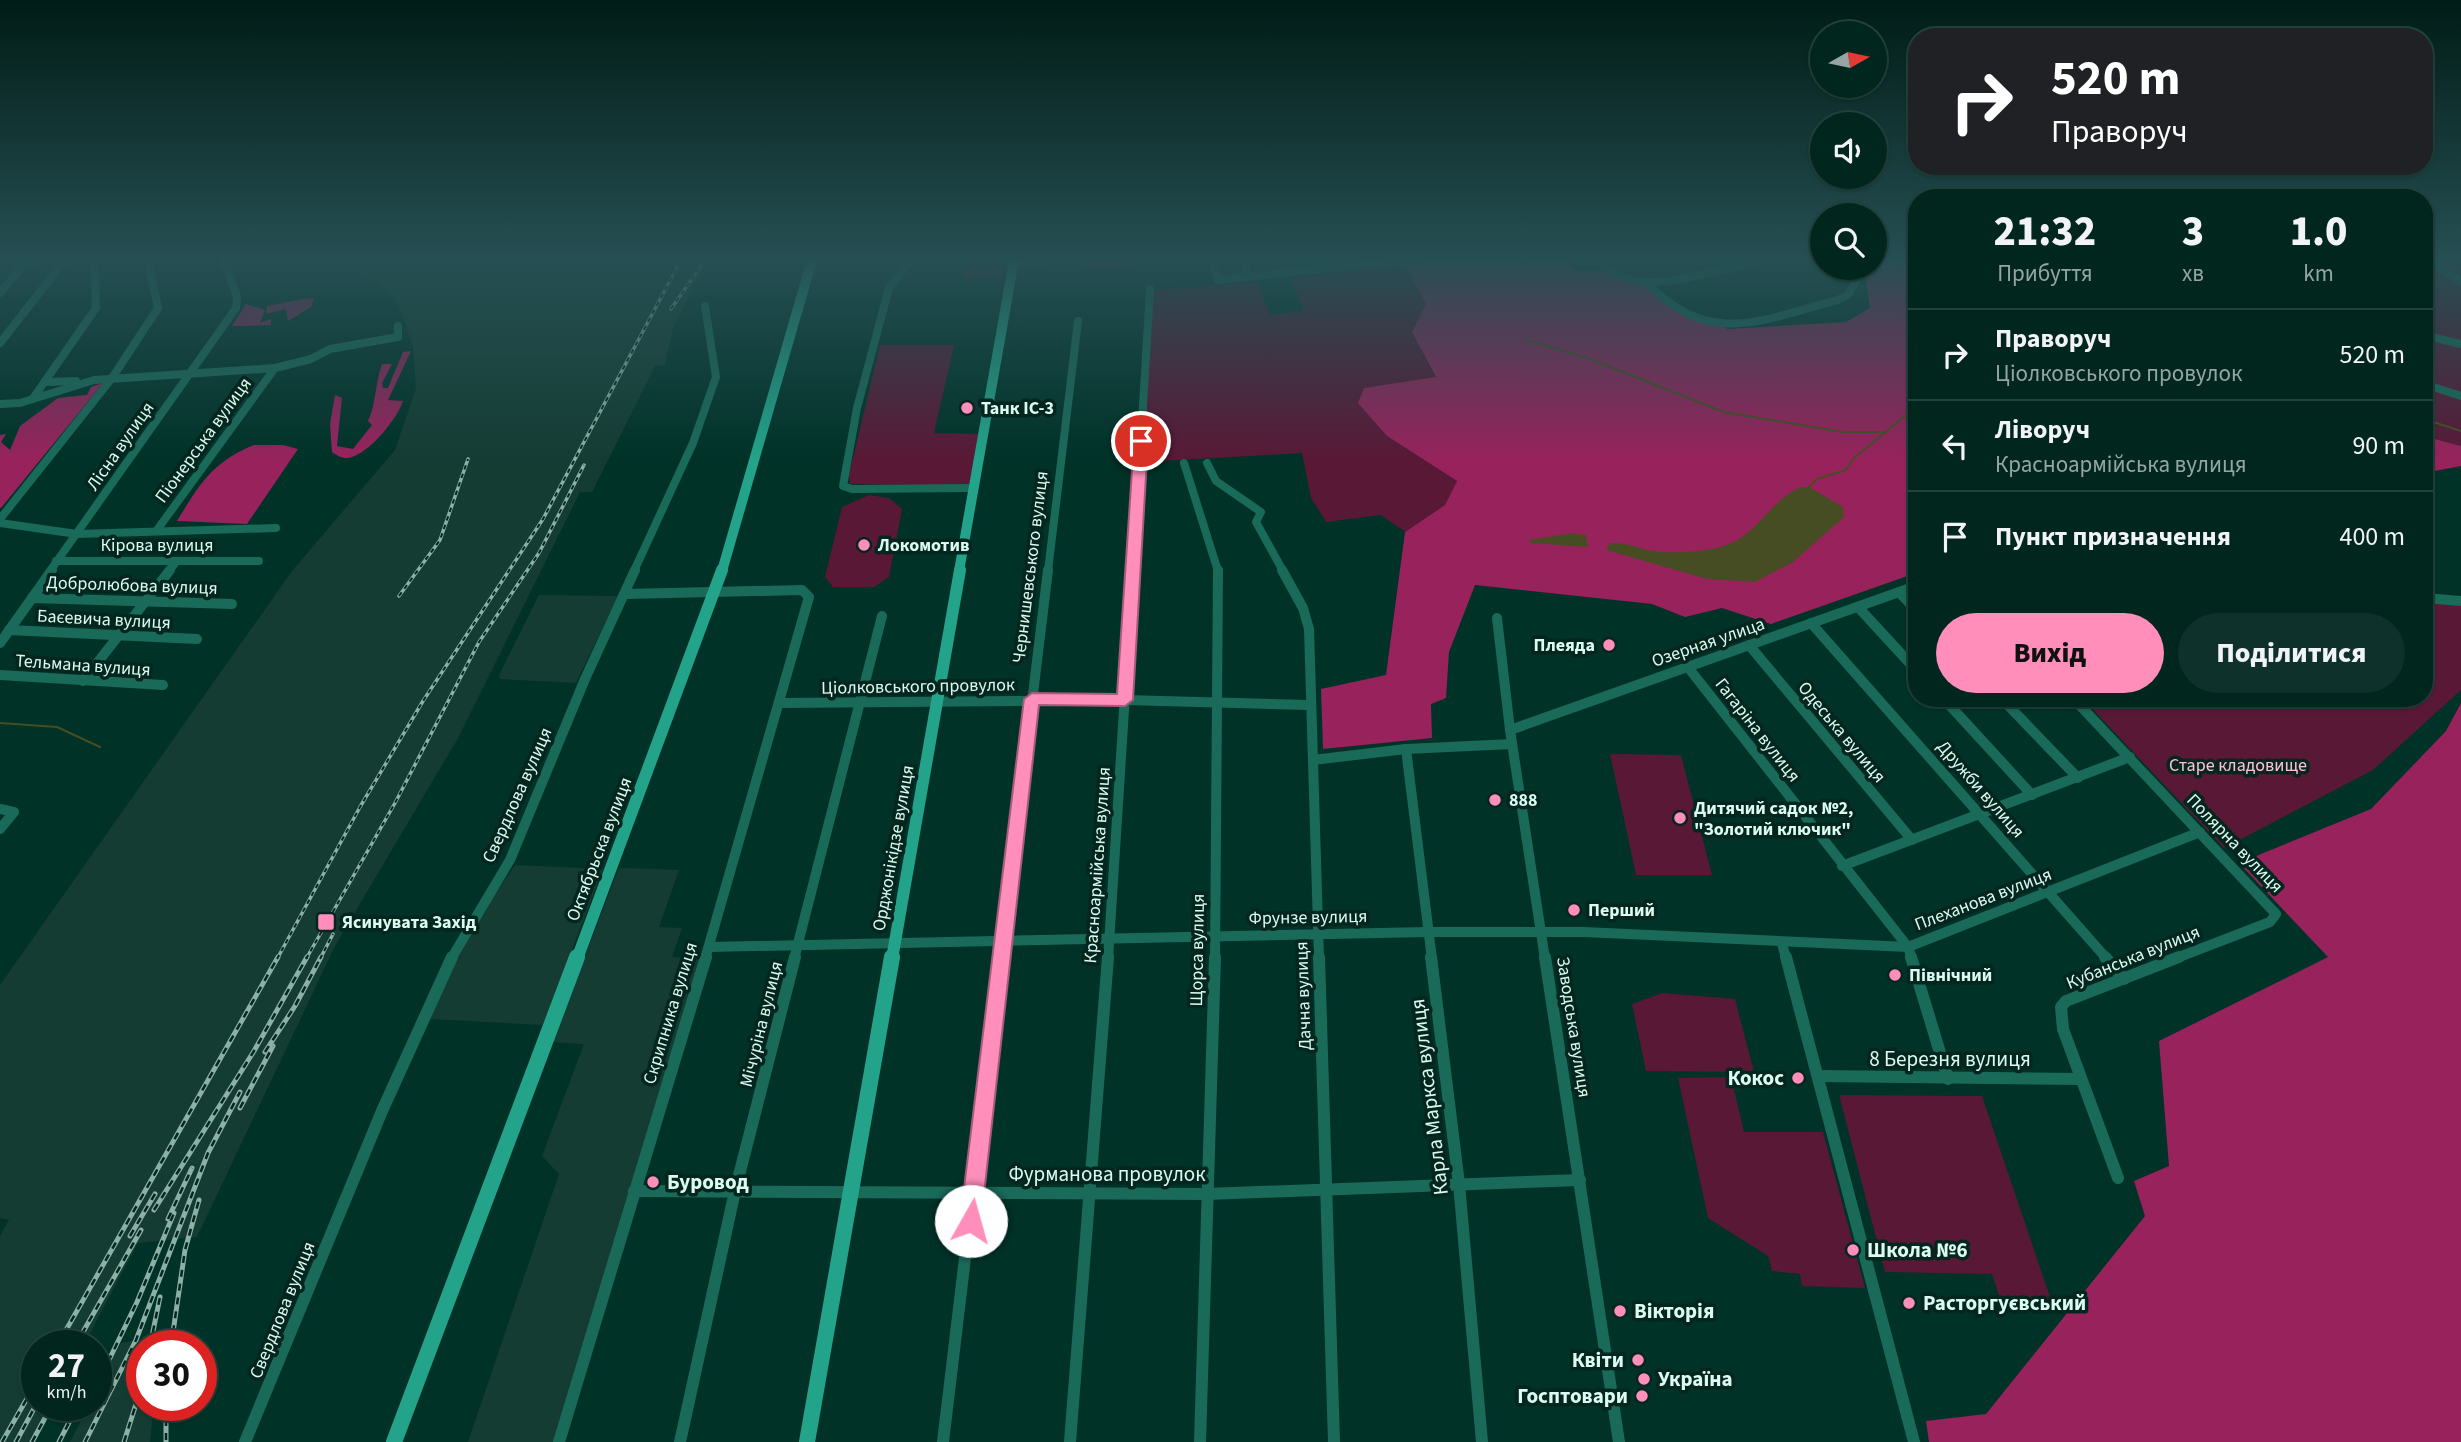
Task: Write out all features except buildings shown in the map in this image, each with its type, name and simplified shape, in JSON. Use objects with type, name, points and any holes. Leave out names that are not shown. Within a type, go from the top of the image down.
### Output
[{"type":"main road","name":"Октябрьска вулиця","points":[[394,1442],[716,592],[793,327]]},
{"type":"main road","name":"Орджонікідзе вулиця","points":[[807,1442],[1002,327]]},
{"type":"street","points":[[0,343],[12,327]]},
{"type":"street","points":[[34,397],[83,327]]},
{"type":"street","points":[[145,327],[112,378],[0,521],[77,534],[275,528]]},
{"type":"street","name":"Лісна вулиця","points":[[0,643],[222,327]]},
{"type":"street","points":[[47,382],[275,368],[311,359],[330,349],[398,337],[398,327]]},
{"type":"street","name":"Свердлова вулиця","points":[[245,1442],[421,1023],[459,941],[510,860],[586,679],[693,443],[716,377],[708,327]]},
{"type":"street","points":[[879,327],[857,408],[844,485],[852,489],[974,488]]},
{"type":"street","name":"Чернишевського вулиця","points":[[943,1442],[1077,327]]},
{"type":"street","name":"Красноармійська вулиця","points":[[1070,1442],[1110,937],[1148,327]]},
{"type":"street","points":[[2433,337],[2461,344]]},
{"type":"street","name":"Піонерська вулиця","points":[[157,530],[275,368]]},
{"type":"street","points":[[0,404],[20,403],[94,380]]},
{"type":"street","points":[[2433,387],[2461,396]]},
{"type":"street","name":"Щорса вулиця","points":[[1184,463],[1218,566],[1216,936],[1200,1442]]},
{"type":"street","name":"Дачна вулиця","points":[[1207,463],[1216,481],[1261,512],[1256,522],[1303,608],[1309,629],[1334,1442]]},
{"type":"street","name":"Кірова вулиця","points":[[56,561],[259,561]]},
{"type":"street","points":[[83,681],[177,561]]},
{"type":"street","name":"Озерная улица","points":[[1510,730],[1908,589]]},
{"type":"street","name":"Скрипника вулиця","points":[[559,1442],[709,947],[808,601],[807,593],[802,590],[716,592]]},
{"type":"street","points":[[626,594],[716,592]]},
{"type":"street","points":[[1899,592],[1908,602]]},
{"type":"street","name":"Добролюбова вулиця","points":[[32,598],[232,604]]},
{"type":"street","points":[[2433,599],[2461,601]]},
{"type":"street","points":[[1858,607],[1908,661]]},
{"type":"street","name":"Мічуріна вулиця","points":[[680,1442],[735,1191],[882,616]]},
{"type":"street","name":"Заводська вулиця","points":[[1497,618],[1512,744],[1619,1442]]},
{"type":"street","name":"Дружби вулиця","points":[[1811,623],[2124,979]]},
{"type":"street","name":"Баєевича вулиця","points":[[9,631],[198,639]]},
{"type":"street","name":"Одеська вулиця","points":[[1749,645],[1912,840]]},
{"type":"street","name":"Гагаріна вулиця","points":[[1686,666],[1908,947]]},
{"type":"street","name":"Тельмана вулиця","points":[[0,675],[163,685]]},
{"type":"street","name":"Ціолковського провулок","points":[[779,703],[855,704],[862,699],[1032,699],[1310,705]]},
{"type":"street","points":[[1950,707],[2032,795]]},
{"type":"street","points":[[2010,707],[2078,778]]},
{"type":"street","name":"Полярна вулиця","points":[[2082,707],[2273,909],[2275,918],[2270,922]]},
{"type":"street","points":[[1313,760],[1406,749],[1512,744]]},
{"type":"street","name":"Карла Маркса вулиця","points":[[1406,749],[1459,1184],[1482,1442]]},
{"type":"street","points":[[1842,866],[2130,757]]},
{"type":"street","points":[[0,809],[14,812],[0,829]]},
{"type":"street","name":"Плеханова вулиця","points":[[1948,1079],[1908,947],[2200,832]]},
{"type":"street","name":"Кубанська вулиця","points":[[2118,1178],[2063,1029],[2061,1007],[2066,1001],[2270,922]]},
{"type":"street","name":"Фрунзе вулиця","points":[[709,947],[1428,932],[1541,933],[1908,947]]},
{"type":"street","points":[[1782,943],[1914,1442]]},
{"type":"street","name":"8 Березня вулиця","points":[[1819,1076],[2081,1079]]},
{"type":"street","name":"Фурманова провулок","points":[[634,1191],[1207,1194],[1580,1180]]},
{"type":"shaded area","points":[[406,327],[673,327],[665,365],[655,366],[592,492],[580,492],[458,738],[335,946],[197,1237],[138,1243],[92,1330],[21,1330],[21,1421],[43,1421],[32,1442],[0,1442],[0,1236],[9,1220],[0,1218],[0,985],[292,571],[395,450],[416,389],[413,346]]},
{"type":"shaded area","points":[[1414,327],[1908,327],[1908,576],[1771,624],[1722,608],[1685,617],[1652,604],[1475,585],[1449,652],[1446,698],[1431,704],[1432,738],[1323,749],[1321,689],[1386,675],[1405,532],[1445,505],[1457,481],[1387,436],[1358,403],[1364,388],[1436,377],[1412,332]]},
{"type":"shaded area","points":[[411,351],[388,400],[403,401],[389,425],[359,454],[346,458],[332,452],[330,424],[335,395],[342,398],[337,446],[353,449],[372,425],[368,421],[382,364],[392,364],[382,383],[383,388],[388,388],[403,352]]},
{"type":"shaded area","points":[[103,383],[0,508],[0,435],[6,434],[1,442],[10,450],[20,426],[58,398],[87,395],[91,387]]},
{"type":"shaded area","points":[[2433,438],[2461,446],[2461,466],[2433,471]]},
{"type":"shaded area","points":[[254,445],[283,445],[298,449],[247,524],[177,521],[217,467]]},
{"type":"shaded area","points":[[1801,487],[1809,487],[1843,507],[1844,517],[1793,562],[1755,582],[1707,579],[1606,550],[1610,543],[1670,552],[1722,547],[1740,539],[1782,499]]},
{"type":"shaded area","points":[[1572,533],[1586,535],[1588,547],[1531,543],[1529,540]]},
{"type":"shaded area","points":[[539,595],[618,596],[576,683],[500,679],[499,675]]},
{"type":"shaded area","points":[[2461,703],[2461,1442],[1929,1442],[1926,1421],[1986,1414],[2145,1216],[2134,1181],[2169,1166],[2159,1041],[2328,957],[2239,863],[2371,809],[2446,731]]},
{"type":"shaded area","points":[[515,865],[603,869],[543,1025],[428,1019],[465,939]]},
{"type":"shaded area","points":[[619,868],[679,870],[659,927],[682,928],[672,957],[701,959],[555,1442],[468,1442],[559,1174],[542,1156],[584,1044],[552,1042]]},
{"type":"shaded area","points":[[126,1342],[126,1421],[152,1421],[150,1442],[70,1442],[81,1421],[112,1421],[112,1360],[121,1343]]},
{"type":"green space","points":[[1150,327],[1414,327],[1412,332],[1436,378],[1364,388],[1387,436],[1457,481],[1445,505],[1405,532],[1381,515],[1326,522],[1311,498],[1302,453],[1143,462]]},
{"type":"green space","points":[[2433,327],[2461,327],[2461,446],[2433,438]]},
{"type":"green space","points":[[880,345],[954,345],[934,433],[981,434],[972,486],[850,484],[849,475]]},
{"type":"green space","name":"Локомотив","points":[[869,495],[889,498],[902,509],[889,577],[874,587],[833,587],[825,577],[842,507]]},
{"type":"green space","name":"Старе кладовище","points":[[2433,602],[2461,604],[2461,690],[2373,770],[2224,848],[2091,707],[2433,707]]},
{"type":"green space","points":[[1610,754],[1681,755],[1712,875],[1636,875]]},
{"type":"green space","points":[[1662,993],[1735,999],[1754,1072],[1646,1071],[1632,1004]]},
{"type":"green space","points":[[1731,1077],[1744,1132],[1823,1132],[1865,1288],[1802,1286],[1800,1274],[1772,1271],[1768,1256],[1708,1218],[1678,1078]]},
{"type":"green space","points":[[1839,1095],[1982,1096],[2053,1306],[2002,1305],[1992,1274],[1885,1272]]},
{"type":"waterway","points":[[1527,340],[1590,359],[1724,412],[1843,432],[1883,432]]},
{"type":"waterway","points":[[1809,487],[1817,479],[1846,470],[1854,458],[1908,414]]},
{"type":"waterway","points":[[2433,422],[2461,431]]},
{"type":"waterway","points":[[0,723],[57,727],[100,747]]},
{"type":"railway","points":[[277,959],[360,807],[423,701],[543,519],[645,327]]},
{"type":"railway","points":[[399,596],[440,540],[468,459]]},
{"type":"railway","points":[[306,959],[395,803],[479,642],[539,553],[584,465]]},
{"type":"railway","points":[[320,959],[333,934]]},
{"type":"railway","points":[[66,1330],[278,957]]},
{"type":"railway","points":[[154,1210],[254,1051],[307,957]]},
{"type":"railway","points":[[265,1052],[295,1006],[321,957]]},
{"type":"railway","points":[[240,1108],[273,1046]]},
{"type":"railway","points":[[85,1442],[136,1340],[208,1153],[240,1092]]},
{"type":"railway","points":[[168,1219],[192,1168]]},
{"type":"railway","points":[[130,1236],[155,1194]]},
{"type":"railway","points":[[173,1330],[185,1250],[199,1200]]},
{"type":"railway","points":[[112,1354],[174,1213]]},
{"type":"railway","points":[[84,1330],[141,1230]]},
{"type":"railway","points":[[153,1330],[160,1297]]},
{"type":"railway","points":[[2,1442],[21,1409]]},
{"type":"railway","points":[[16,1442],[27,1421]]},
{"type":"railway","points":[[32,1442],[43,1421]]},
{"type":"railway","points":[[59,1442],[70,1421]]},
{"type":"railway","points":[[124,1442],[131,1421]]},
{"type":"railway","points":[[166,1421],[166,1442]]},
{"type":"place","name":"Танк ІС-3","points":[[967,408]]},
{"type":"place","name":"Локомотив","points":[[864,545]]},
{"type":"place","name":"Плеяда","points":[[1609,645]]},
{"type":"place","name":"888","points":[[1495,800]]},
{"type":"place","name":"Дитячий садок №2, \"Золотий ключик\"","points":[[1680,818]]},
{"type":"place","name":"Перший","points":[[1574,910]]},
{"type":"place","name":"Ясинувата Захід","points":[[326,922]]},
{"type":"place","name":"Північний","points":[[1895,975]]},
{"type":"place","name":"Кокос","points":[[1798,1078]]},
{"type":"place","name":"Буровод","points":[[653,1182]]},
{"type":"place","name":"Школа №6","points":[[1853,1250]]},
{"type":"place","name":"Расторгуєвський","points":[[1909,1303]]},
{"type":"place","name":"Вікторія","points":[[1620,1311]]},
{"type":"place","name":"Квіти","points":[[1638,1360]]},
{"type":"place","name":"Україна","points":[[1644,1379]]},
{"type":"place","name":"Госптовари","points":[[1642,1396]]},
{"type":"route","points":[[971,1221],[1032,699],[1125,700],[1141,441]]}]
